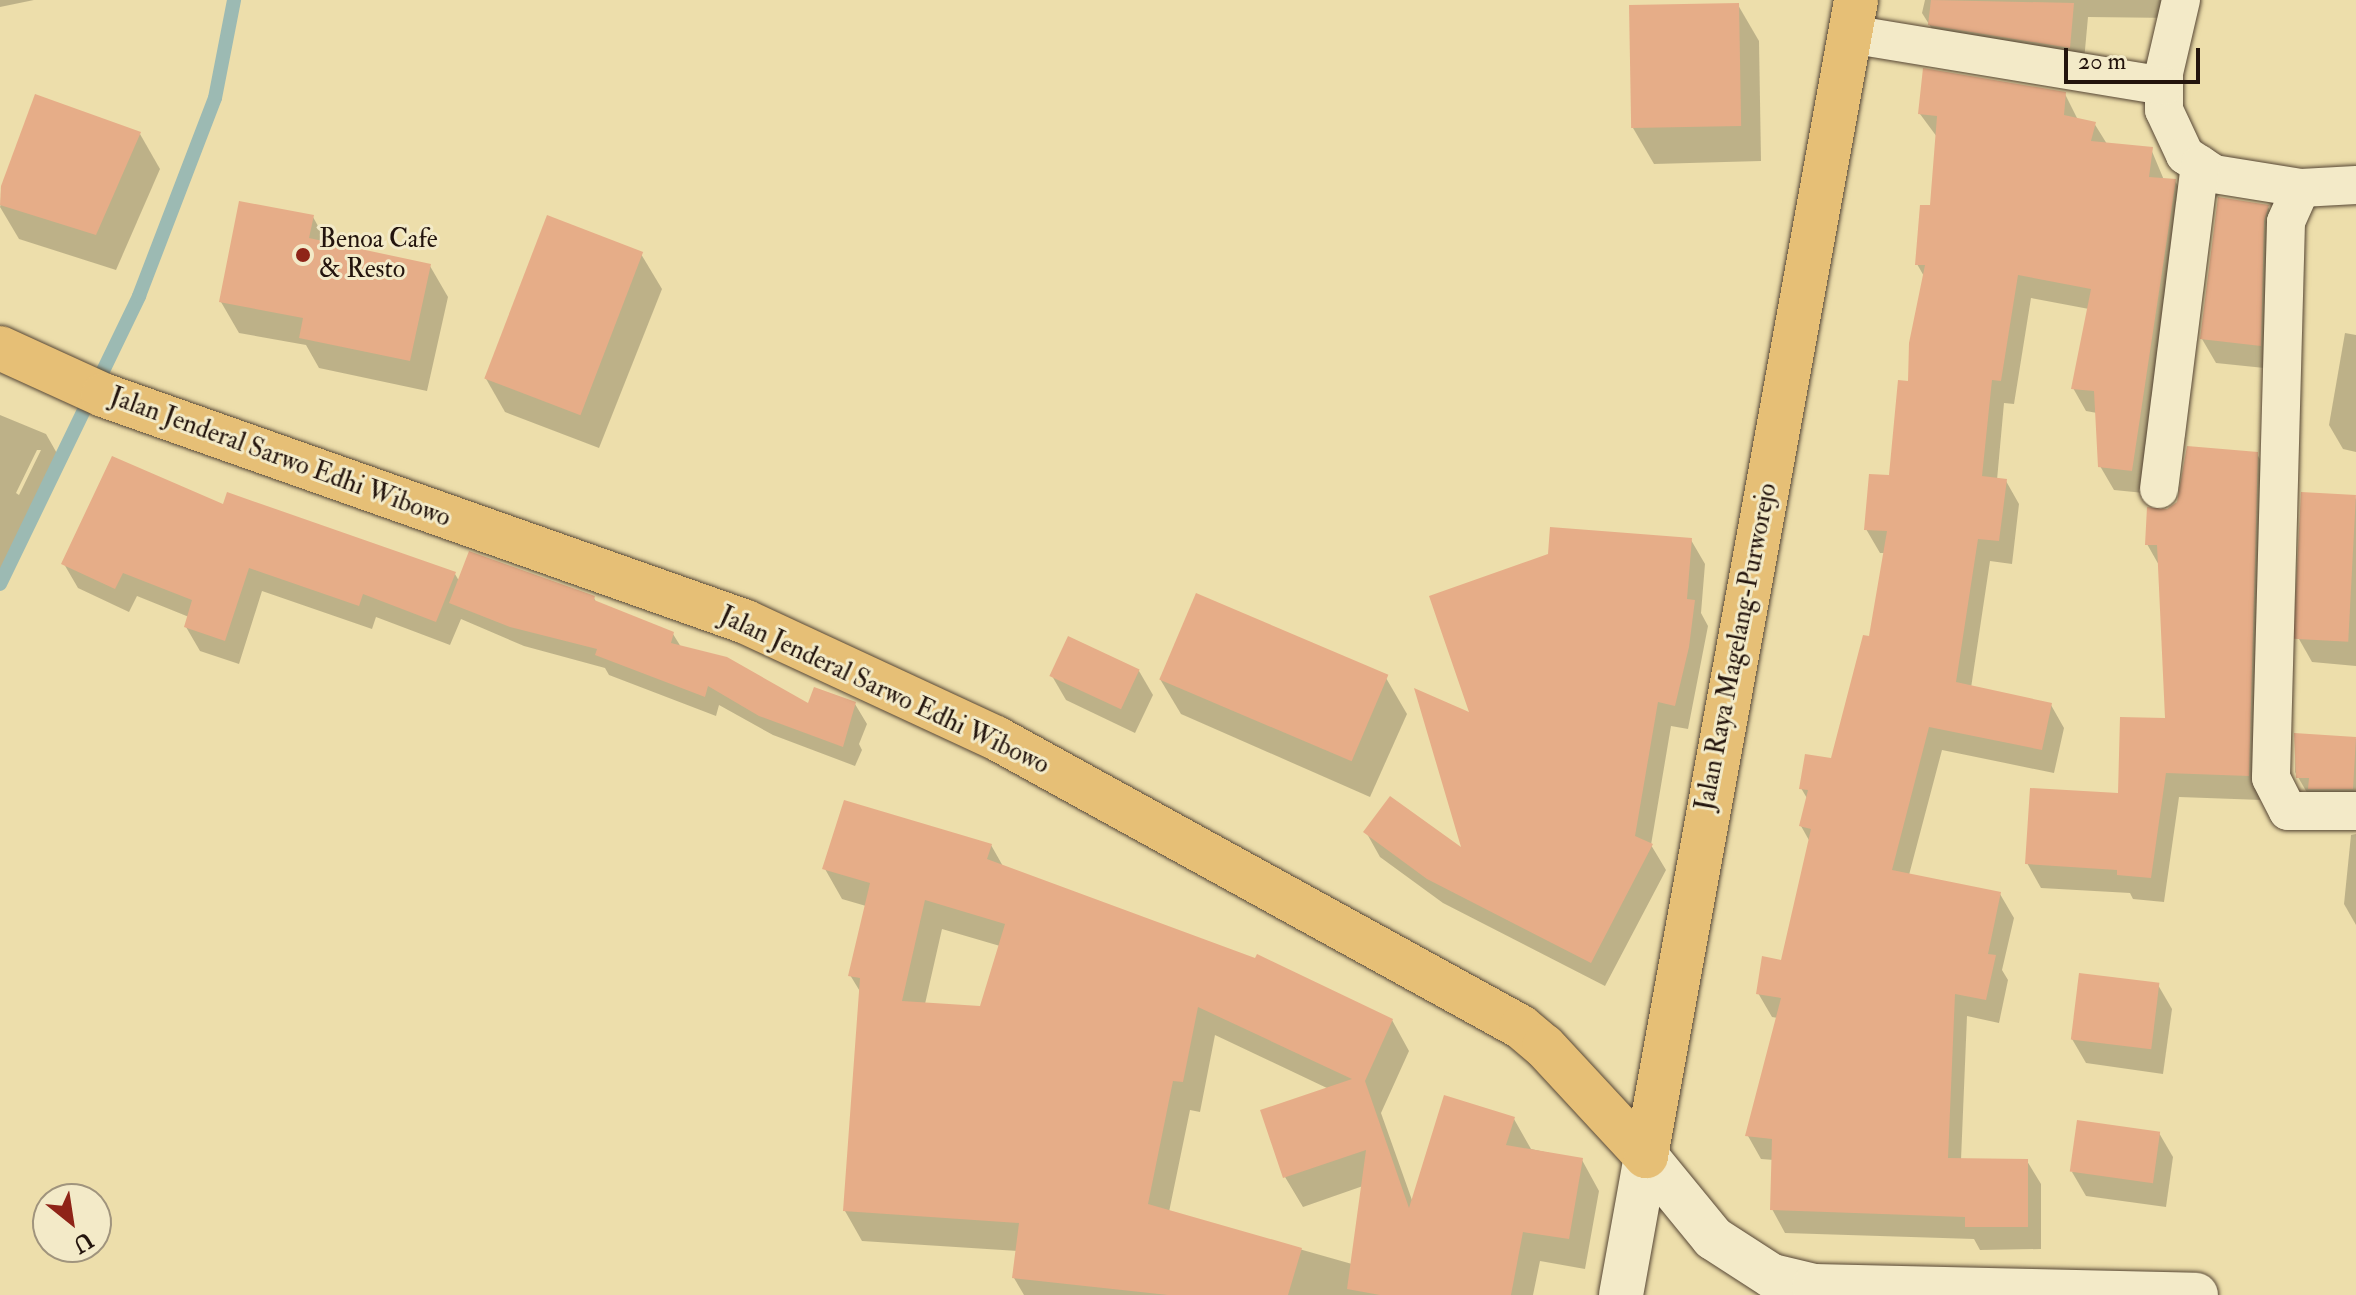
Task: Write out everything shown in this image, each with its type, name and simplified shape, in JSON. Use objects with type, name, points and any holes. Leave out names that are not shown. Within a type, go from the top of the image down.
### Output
[{"type":"main road","name":"Jalan Raya Magelang-Purworejo","points":[[1621,1295],[1853,17]]},
{"type":"main road","name":"Jalan Jenderal Sarwo Edhi Wibowo","points":[[18,356],[103,395],[746,622],[996,738],[1521,1027],[1544,1046],[1646,1156]]},
{"type":"main road","points":[[1646,1156],[1713,1238],[1772,1276],[1814,1286],[2196,1295]]},
{"type":"street","points":[[2181,0],[2164,86],[2164,110],[2177,142],[2214,174],[2301,188],[2356,185]]},
{"type":"street","points":[[1853,17],[2164,86]]},
{"type":"street","points":[[2159,489],[2200,165]]},
{"type":"street","points":[[2301,188],[2286,222],[2271,778],[2288,811],[2356,811]]},
{"type":"building","points":[[1931,0],[2074,3],[2070,48],[1928,25]]},
{"type":"building","points":[[1739,3],[1741,126],[1631,128],[1629,5]]},
{"type":"building","points":[[1923,68],[2066,92],[2064,115],[2096,122],[2091,141],[2153,147],[2149,177],[2176,179],[2132,471],[2098,467],[2094,391],[2071,389],[2091,289],[2018,275],[2001,381],[1992,380],[1982,476],[2007,479],[1999,541],[1978,539],[1956,682],[2052,703],[2042,750],[1929,727],[1892,870],[2001,892],[1988,954],[1996,955],[1986,1000],[1955,994],[1948,1158],[2028,1159],[2028,1227],[1965,1227],[1965,1217],[1770,1210],[1772,1139],[1745,1136],[1781,998],[1756,994],[1762,956],[1781,960],[1811,829],[1799,826],[1808,790],[1799,789],[1805,754],[1831,758],[1863,635],[1869,636],[1887,531],[1864,530],[1869,474],[1889,475],[1898,380],[1908,381],[1909,343],[1925,265],[1915,265],[1920,205],[1930,205],[1937,116],[1918,114]]},
{"type":"building","points":[[35,94],[141,132],[96,235],[0,205],[1,186]]},
{"type":"building","points":[[2218,197],[2269,205],[2264,221],[2261,346],[2200,339]]},
{"type":"building","points":[[239,201],[314,215],[309,238],[431,264],[410,361],[299,338],[303,318],[219,302]]},
{"type":"building","points":[[547,215],[643,252],[580,415],[484,378]]},
{"type":"building","points":[[2187,446],[2258,452],[2249,776],[2166,773],[2151,878],[2117,875],[2117,870],[2025,864],[2030,788],[2118,793],[2120,717],[2165,718],[2157,545],[2145,545],[2147,507],[2167,509],[2177,502]]},
{"type":"building","points":[[112,456],[223,504],[227,492],[456,572],[436,622],[363,594],[359,606],[249,568],[225,641],[184,627],[192,600],[123,573],[115,589],[61,564]]},
{"type":"building","points":[[2301,492],[2356,495],[2348,642],[2293,639]]},
{"type":"building","points":[[1550,527],[1692,538],[1687,599],[1695,600],[1689,647],[1675,706],[1658,702],[1635,836],[1653,844],[1591,963],[1427,879],[1363,832],[1390,796],[1461,847],[1414,688],[1469,712],[1429,596],[1548,554]]},
{"type":"building","points":[[469,551],[595,596],[594,600],[674,632],[671,643],[727,657],[808,703],[814,687],[856,702],[843,747],[759,716],[708,686],[705,697],[595,655],[597,649],[510,627],[449,603]]},
{"type":"building","points":[[1196,593],[1388,675],[1352,761],[1159,680]]},
{"type":"building","points":[[1068,636],[1140,669],[1121,709],[1049,676]]},
{"type":"building","points":[[2294,733],[2356,737],[2353,789],[2308,789],[2309,778],[2296,778]]},
{"type":"building","points":[[844,800],[992,844],[987,859],[1255,958],[1257,954],[1393,1019],[1365,1081],[1409,1208],[1444,1095],[1515,1117],[1506,1145],[1583,1158],[1569,1239],[1523,1232],[1511,1295],[1380,1295],[1347,1289],[1366,1150],[1283,1178],[1260,1110],[1352,1079],[1198,1007],[1183,1082],[1173,1081],[1148,1204],[1302,1248],[1288,1295],[1168,1295],[1012,1278],[1019,1223],[843,1211],[860,978],[848,976],[870,883],[822,869]],"holes":[[[925,900],[1005,924],[980,1006],[902,1001]]]},
{"type":"building","points":[[2079,973],[2159,983],[2151,1049],[2071,1040]]},
{"type":"building","points":[[2077,1120],[2160,1132],[2153,1183],[2070,1171]]},
{"type":"waterway","points":[[0,584],[139,296],[215,98],[234,0]]},
{"type":"place","name":"Benoa Cafe & Resto","points":[[303,255]]}]
